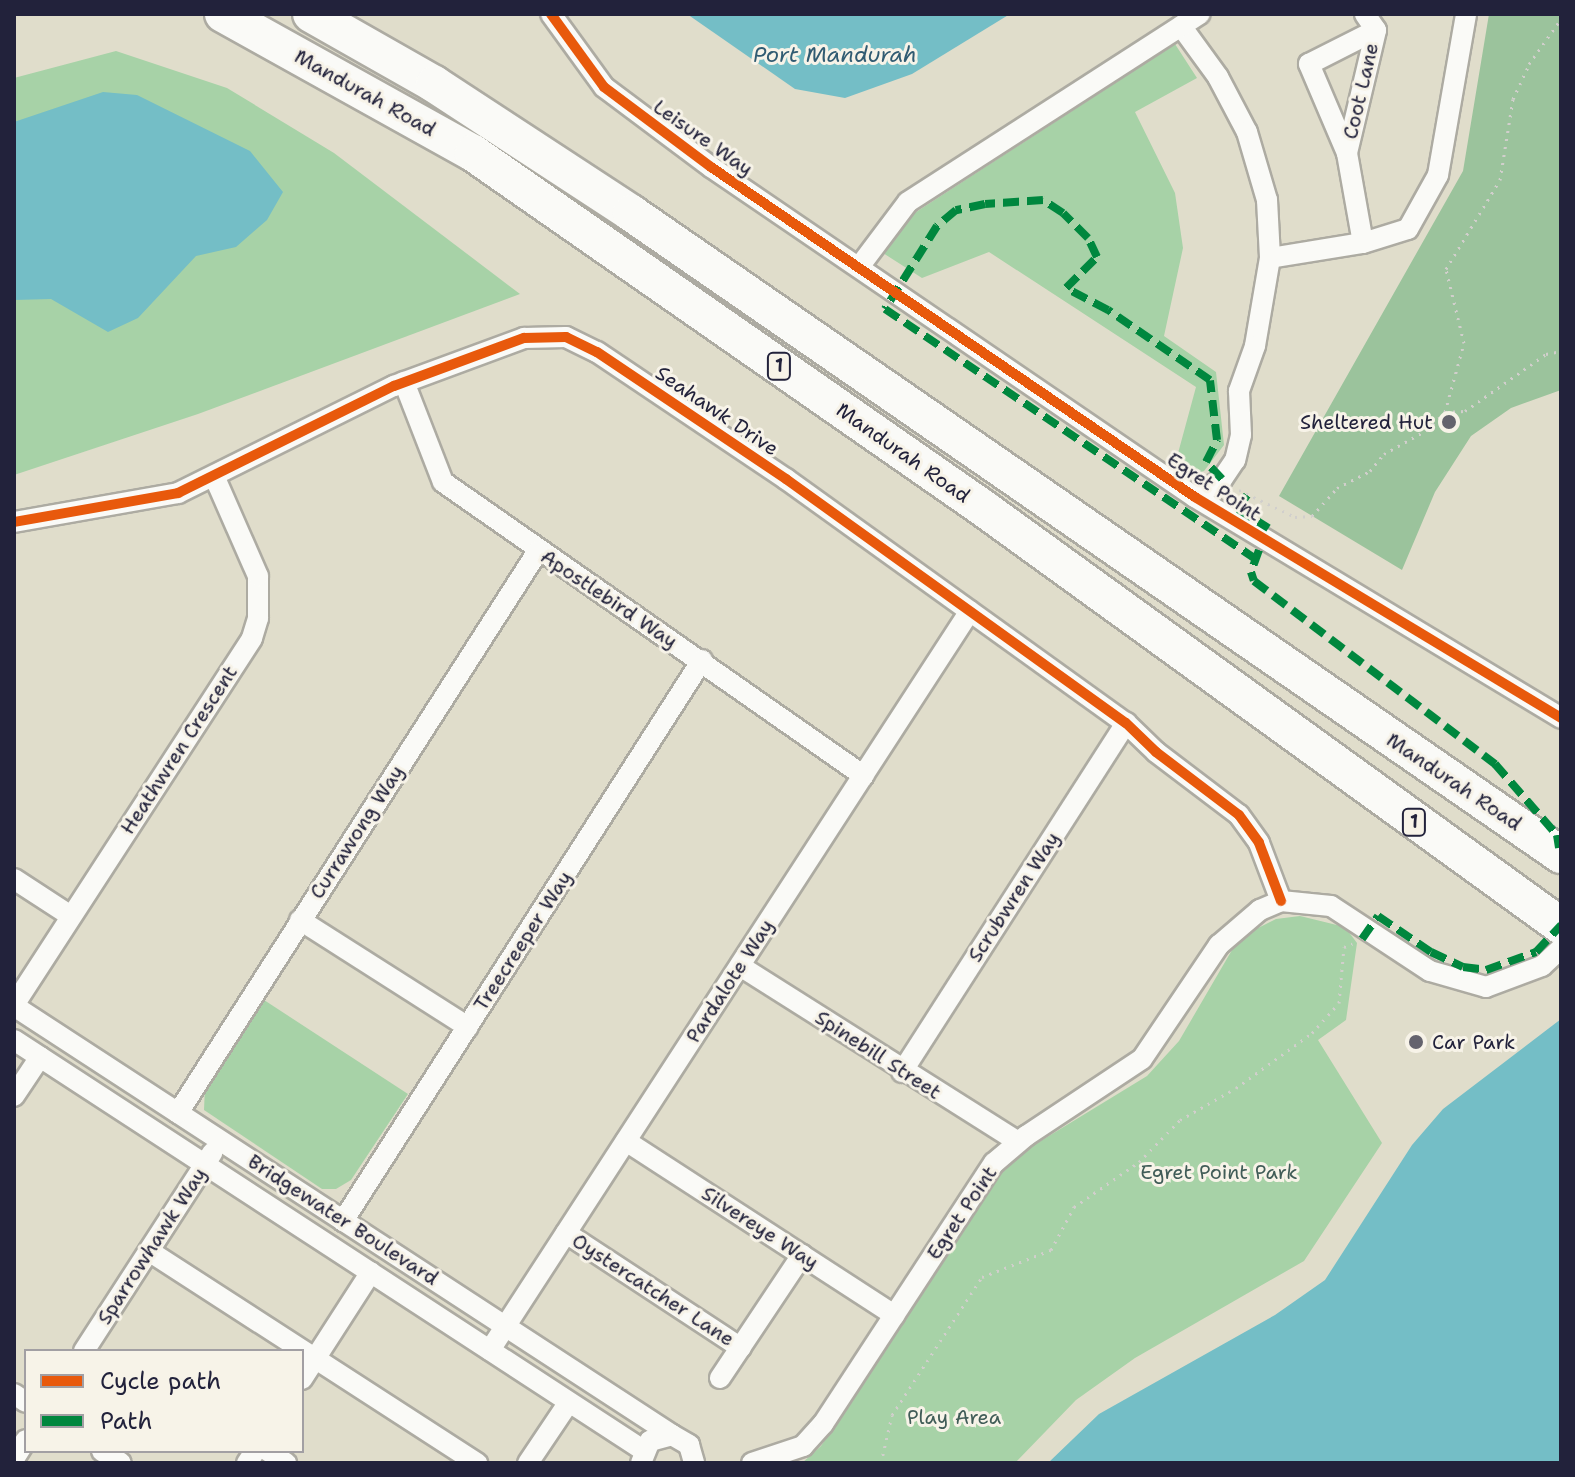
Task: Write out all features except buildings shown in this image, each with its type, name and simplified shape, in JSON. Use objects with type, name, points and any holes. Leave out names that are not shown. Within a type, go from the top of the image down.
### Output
[{"type":"highway","name":"Mandurah Road","points":[[223,14],[473,153],[983,508],[1561,926]]},
{"type":"highway","name":"Mandurah Road","points":[[311,14],[434,84],[631,213],[1556,851]]},
{"type":"street","name":"Leisure Way","points":[[551,14],[585,65],[622,104],[859,267]]},
{"type":"street","points":[[859,267],[908,202],[1200,14]]},
{"type":"street","points":[[1270,258],[1363,243],[1408,229],[1438,175],[1466,14]]},
{"type":"street","name":"Coot Lane","points":[[1347,153],[1371,22]]},
{"type":"street","name":"Coot Lane","points":[[1363,243],[1347,153],[1309,64],[1371,22]]},
{"type":"street","points":[[1181,26],[1218,77],[1247,132],[1267,200],[1270,258],[1255,346],[1239,391],[1241,435],[1235,460],[1222,479],[1195,497]]},
{"type":"street","name":"Egret Point","points":[[859,267],[1195,497],[1561,718]]},
{"type":"street","name":"Seahawk Drive","points":[[14,522],[159,498],[215,478],[404,382],[524,338],[566,337],[597,352],[774,470],[1126,723],[1156,752],[1239,815],[1259,843],[1281,901]]},
{"type":"street","name":"Apostlebird Way","points":[[404,382],[443,482],[864,776]]},
{"type":"street","name":"Heathwren Crescent","points":[[14,1006],[252,638],[258,618],[258,576],[215,478]]},
{"type":"street","name":"Currawong Way","points":[[178,1113],[538,551]]},
{"type":"street","name":"Pardalote Way","points":[[490,1350],[970,611]]},
{"type":"street","name":"Treecreeper Way","points":[[343,1221],[702,660]]},
{"type":"street","name":"Scrubwren Way","points":[[902,1072],[1126,723]]},
{"type":"street","points":[[14,879],[71,916]]},
{"type":"street","points":[[1281,901],[1331,906],[1430,971],[1486,987],[1542,966],[1561,948]]},
{"type":"street","name":"Egret Point","points":[[752,1463],[803,1446],[894,1315],[978,1185],[1018,1142],[1142,1059],[1219,945],[1239,924],[1281,901]]},
{"type":"street","points":[[300,920],[468,1027]]},
{"type":"street","name":"Spinebill Street","points":[[740,966],[902,1072],[1018,1142]]},
{"type":"street","name":"Bridgewater Boulevard","points":[[14,1006],[689,1445],[694,1463]]},
{"type":"street","name":"Bridgewater Boulevard","points":[[14,1040],[569,1402],[642,1456]]},
{"type":"street","points":[[14,1096],[40,1057]]},
{"type":"street","name":"Sparrowhawk Way","points":[[85,1349],[221,1140]]},
{"type":"street","name":"Silvereye Way","points":[[626,1141],[894,1315]]},
{"type":"street","name":"Oystercatcher Lane","points":[[566,1233],[741,1348]]},
{"type":"street","points":[[149,1251],[300,1349]]},
{"type":"street","name":"Oystercatcher Lane","points":[[720,1378],[802,1255]]},
{"type":"street","points":[[304,1376],[371,1272]]},
{"type":"street","points":[[304,1352],[477,1463]]},
{"type":"street","points":[[528,1463],[569,1402]]},
{"type":"street","points":[[642,1456],[650,1441],[672,1435]]},
{"type":"path","points":[[1222,479],[1269,507],[1312,516],[1337,488],[1370,471],[1384,454],[1427,430],[1445,412],[1464,343],[1446,269],[1500,180],[1513,99],[1529,64],[1561,19]]},
{"type":"path","points":[[1445,412],[1465,411],[1546,354],[1561,351]]},
{"type":"path","points":[[881,1463],[892,1415],[982,1277],[1051,1250],[1074,1207],[1139,1162],[1180,1120],[1236,1088],[1312,1033],[1339,1003],[1344,947],[1362,939]]},
{"type":"green space","points":[[1489,14],[1561,14],[1561,390],[1511,408],[1471,436],[1435,492],[1402,570],[1279,496],[1463,171]]},
{"type":"green space","points":[[1175,44],[1197,78],[1135,112],[1175,193],[1183,248],[1164,336],[1216,372],[1224,445],[1204,471],[1190,476],[1174,468],[1196,387],[989,252],[922,278],[883,253],[913,214]]},
{"type":"green space","points":[[116,51],[227,88],[334,153],[520,294],[198,414],[14,475],[14,78]]},
{"type":"green space","name":"Egret Point Park","points":[[1300,916],[1345,927],[1357,943],[1346,1020],[1318,1040],[1382,1143],[1304,1261],[1135,1358],[1076,1400],[1015,1463],[802,1463],[821,1446],[990,1185],[1021,1153],[1147,1076],[1179,1041],[1232,950],[1252,931],[1276,919]]},
{"type":"green space","points":[[264,1000],[408,1094],[351,1180],[336,1189],[322,1189],[204,1110],[205,1086]]},
{"type":"water","name":"Port Mandurah","points":[[687,14],[1010,14],[912,74],[845,98],[795,89]]},
{"type":"water","points":[[103,92],[137,95],[250,151],[283,192],[267,220],[236,247],[196,256],[138,318],[108,332],[51,299],[14,300],[14,122]]},
{"type":"water","points":[[1561,1019],[1561,1463],[1048,1463],[1099,1414],[1275,1315],[1325,1280],[1412,1145],[1443,1109]]},
{"type":"marked path","points":[[1222,479],[1206,462],[1217,440],[1210,380],[1108,310],[1066,288],[1097,257],[1088,238],[1063,213],[1043,200],[985,204],[956,210],[937,226],[885,309],[1254,558]]},
{"type":"marked path","points":[[1247,495],[1238,509],[1268,528]]},
{"type":"marked path","points":[[1259,550],[1251,572],[1254,581],[1495,764],[1557,835],[1559,848]]},
{"type":"marked path","points":[[1362,939],[1378,916],[1431,952],[1463,967],[1486,970],[1536,952],[1561,925]]},
{"type":"cycle path","points":[[551,14],[604,87],[711,167],[1195,497],[1561,718]]},
{"type":"cycle path","points":[[14,522],[178,493],[394,386],[524,338],[566,337],[597,352],[786,479],[1126,723],[1156,752],[1239,815],[1259,843],[1281,901]]},
{"type":"place","name":"Sheltered Hut","points":[[1449,422]]},
{"type":"place","name":"Car Park","points":[[1416,1042]]},
{"type":"park label","name":"Play Area","points":[[954,1417]]}]
